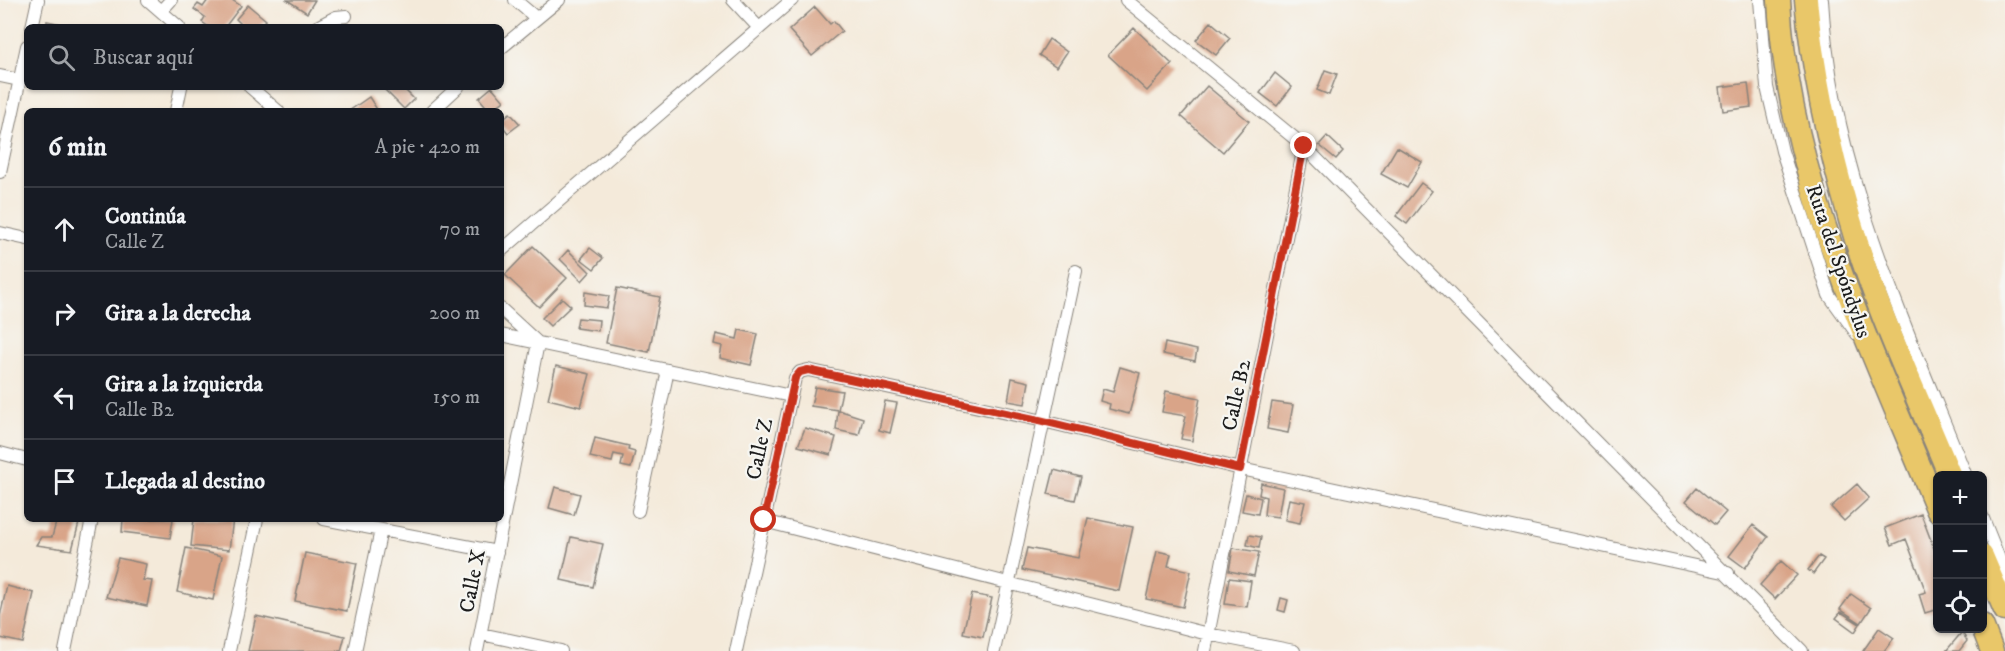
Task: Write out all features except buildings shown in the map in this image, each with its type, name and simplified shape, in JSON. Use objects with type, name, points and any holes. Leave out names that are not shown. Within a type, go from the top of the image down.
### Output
[{"type":"highway","name":"Ruta del Spóndylus","points":[[1779,0],[1790,94],[1805,163],[1871,354],[1933,499]]},
{"type":"highway","name":"Ruta del Spóndylus","points":[[1806,0],[1817,89],[1850,222],[1879,302],[1948,471]]},
{"type":"highway","points":[[1987,566],[2005,610]]},
{"type":"highway","points":[[1986,633],[1992,651]]},
{"type":"street","points":[[33,24],[38,0]]},
{"type":"street","points":[[148,0],[175,24]]},
{"type":"street","points":[[161,12],[171,0]]},
{"type":"street","points":[[515,0],[536,17]]},
{"type":"street","points":[[504,45],[559,0]]},
{"type":"street","points":[[733,0],[759,28]]},
{"type":"street","points":[[504,248],[792,0]]},
{"type":"street","points":[[1126,0],[1304,146],[1728,573],[1802,651]]},
{"type":"street","points":[[1760,0],[1767,87],[1782,151],[1804,225],[1829,295],[1871,354]]},
{"type":"street","points":[[1822,0],[1836,107],[1861,201],[1884,267],[1964,471]]},
{"type":"street","points":[[323,24],[336,17],[346,16]]},
{"type":"street","points":[[0,172],[24,59]]},
{"type":"street","points":[[0,76],[19,80]]},
{"type":"street","points":[[177,108],[180,90]]},
{"type":"street","points":[[259,90],[275,108]]},
{"type":"street","points":[[435,108],[455,90]]},
{"type":"street","name":"Calle B2","points":[[1206,651],[1304,146]]},
{"type":"street","points":[[0,233],[24,238]]},
{"type":"street","points":[[994,651],[1076,271]]},
{"type":"street","points":[[504,312],[538,343]]},
{"type":"street","points":[[504,336],[791,396]]},
{"type":"street","name":"Calle X","points":[[504,516],[538,343]]},
{"type":"street","points":[[638,511],[668,370]]},
{"type":"street","name":"Calle Z","points":[[736,651],[795,378],[800,372],[808,370],[1043,421]]},
{"type":"street","points":[[1043,421],[1240,469],[1728,573]]},
{"type":"street","points":[[0,453],[24,459]]},
{"type":"street","points":[[764,520],[1208,634],[1294,651]]},
{"type":"street","points":[[64,651],[91,522]]},
{"type":"street","points":[[229,651],[256,522]]},
{"type":"street","points":[[340,522],[497,552]]},
{"type":"street","name":"Calle X","points":[[477,651],[503,522]]},
{"type":"street","points":[[1986,525],[2000,561],[2005,598]]},
{"type":"street","points":[[355,651],[381,530]]},
{"type":"street","points":[[481,634],[561,651]]},
{"type":"route","points":[[764,520],[795,378],[800,372],[808,370],[1039,420],[1240,469],[1269,333],[1304,146]]}]
